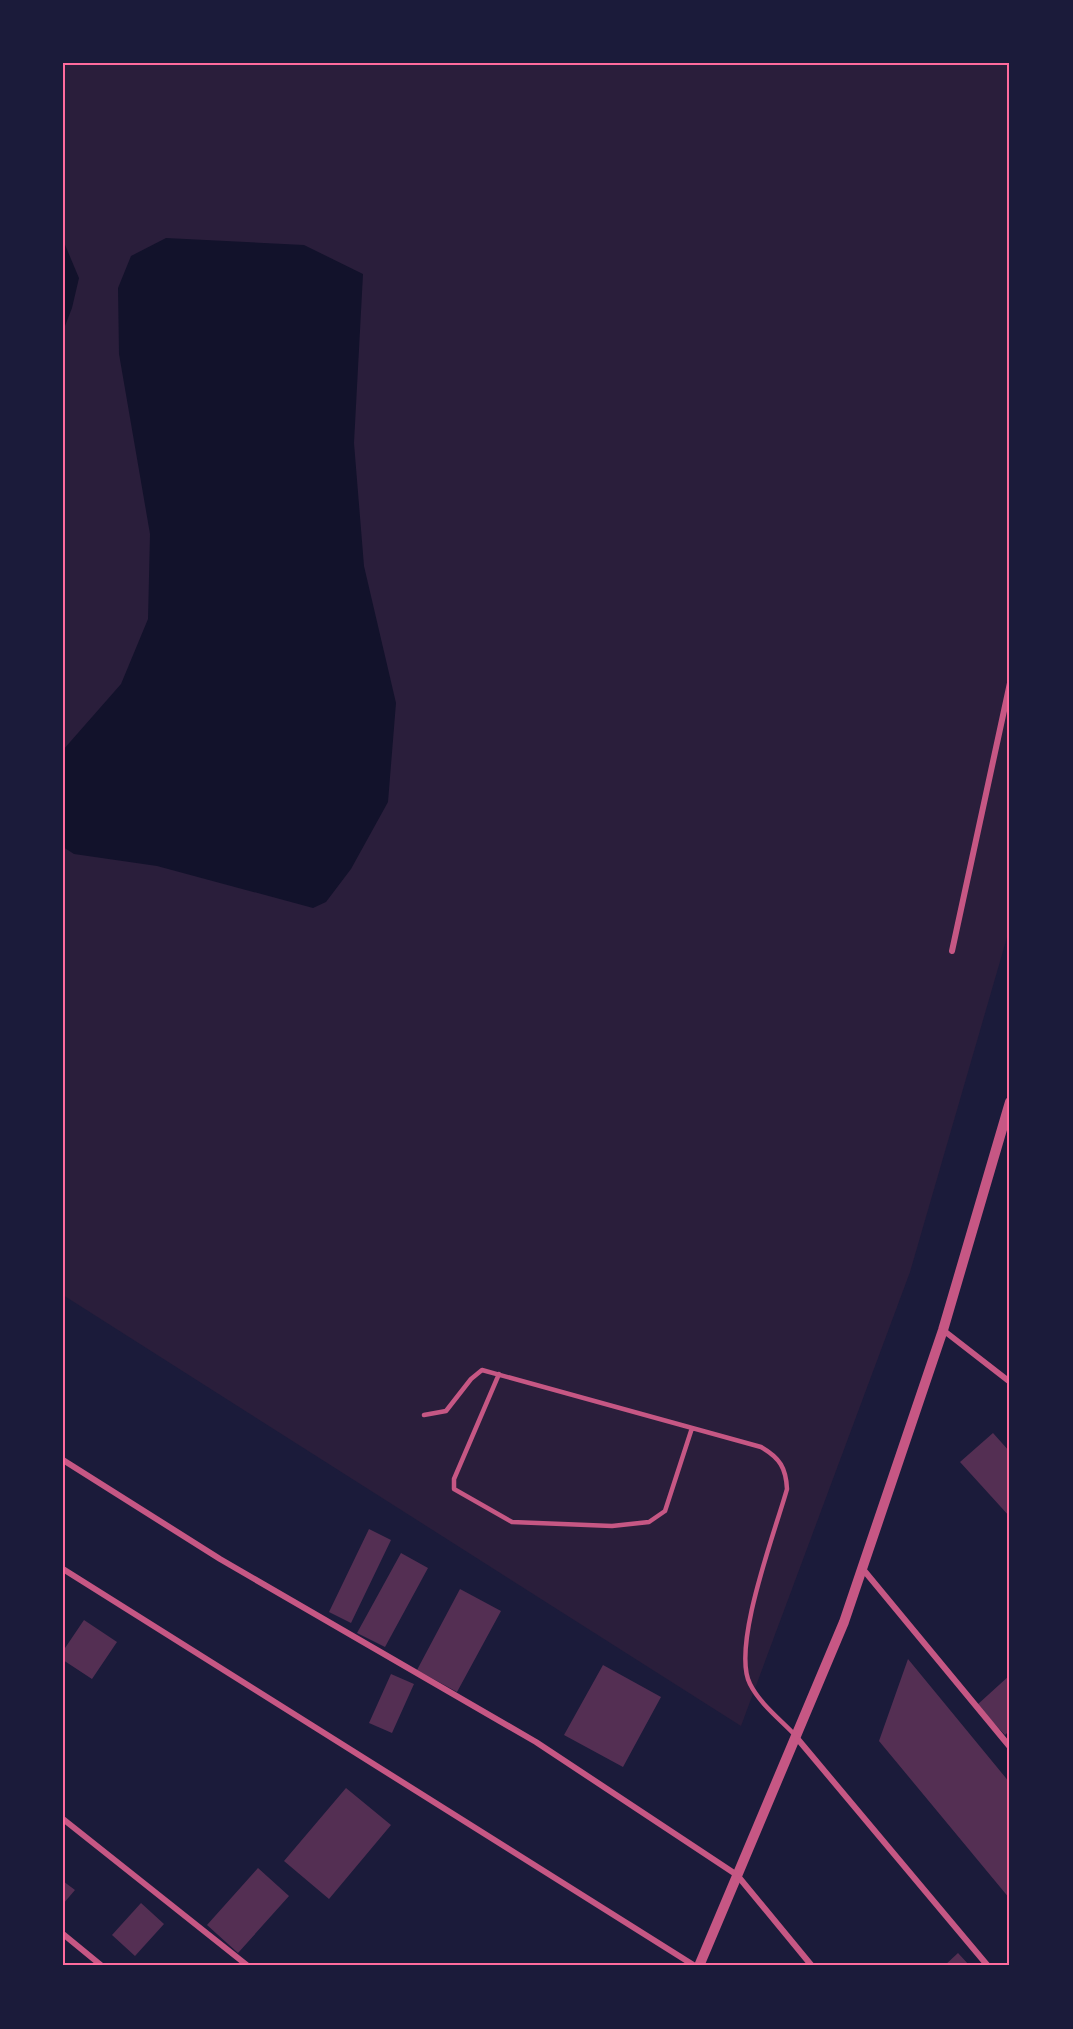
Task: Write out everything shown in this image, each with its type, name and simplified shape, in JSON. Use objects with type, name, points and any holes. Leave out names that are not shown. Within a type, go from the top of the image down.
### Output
[{"type":"street","points":[[952,951],[1010,683]]},
{"type":"street","points":[[63,1569],[697,1966],[844,1622],[943,1330],[1010,1102]]},
{"type":"street","points":[[943,1330],[1010,1382]]},
{"type":"street","points":[[63,1460],[220,1559],[536,1742],[737,1875],[812,1966]]},
{"type":"street","points":[[862,1568],[1010,1747]]},
{"type":"street","points":[[796,1736],[988,1966]]},
{"type":"street","points":[[63,1819],[248,1966]]},
{"type":"street","points":[[63,1934],[102,1966]]},
{"type":"lane","points":[[424,1415],[446,1411],[471,1378],[482,1370],[761,1448],[777,1456],[786,1471],[787,1489],[745,1636],[744,1663],[750,1684],[796,1736]]},
{"type":"lane","points":[[499,1374],[454,1479],[454,1489],[512,1522],[612,1526],[650,1522],[665,1510],[692,1428]]},
{"type":"shaded area","points":[[63,63],[1010,63],[1010,927],[910,1272],[741,1726],[63,1295]]},
{"type":"shaded area","points":[[166,238],[304,245],[363,274],[354,443],[364,566],[396,703],[388,802],[351,869],[326,902],[313,908],[157,866],[74,854],[63,847],[63,750],[121,684],[148,619],[150,534],[119,354],[118,288],[131,256]]},
{"type":"shaded area","points":[[63,240],[79,278],[72,308],[63,331]]},
{"type":"building","points":[[993,1433],[1010,1452],[1010,1517],[960,1462]]},
{"type":"building","points":[[369,1529],[391,1540],[351,1623],[329,1612]]},
{"type":"building","points":[[401,1553],[428,1568],[385,1647],[357,1633]]},
{"type":"building","points":[[460,1589],[501,1611],[457,1692],[417,1670]]},
{"type":"building","points":[[84,1620],[117,1642],[92,1679],[63,1660],[63,1651]]},
{"type":"building","points":[[908,1659],[1010,1783],[1010,1899],[879,1741]]},
{"type":"building","points":[[603,1665],[661,1697],[623,1767],[564,1735]]},
{"type":"building","points":[[391,1674],[414,1684],[392,1733],[369,1723]]},
{"type":"building","points":[[1010,1675],[1010,1730],[1005,1735],[977,1705]]},
{"type":"building","points":[[346,1788],[391,1825],[329,1899],[284,1861]]},
{"type":"building","points":[[258,1868],[289,1896],[238,1953],[207,1925]]},
{"type":"building","points":[[63,1881],[75,1890],[63,1904]]},
{"type":"building","points":[[141,1903],[164,1924],[135,1956],[112,1935]]},
{"type":"building","points":[[958,1953],[970,1966],[944,1966]]}]
